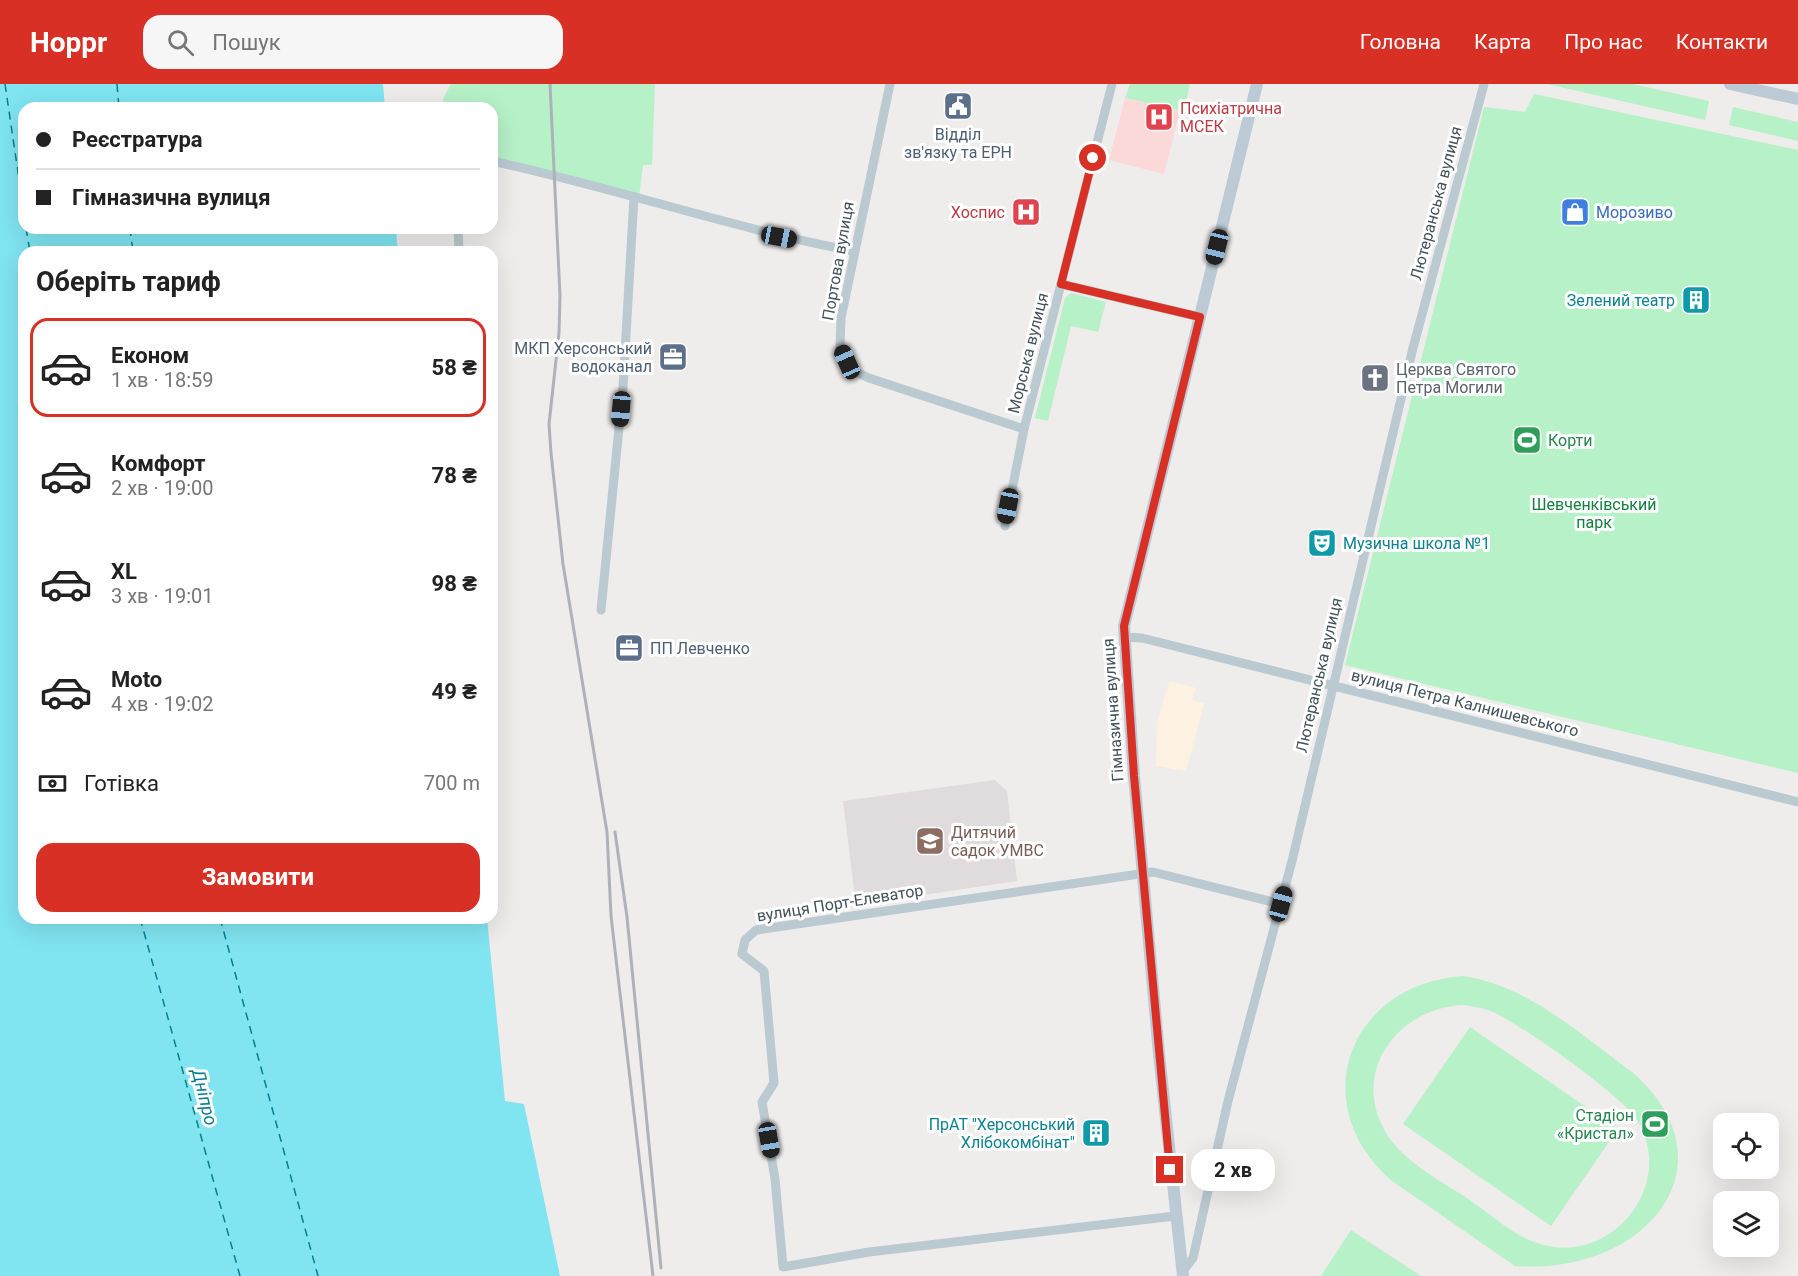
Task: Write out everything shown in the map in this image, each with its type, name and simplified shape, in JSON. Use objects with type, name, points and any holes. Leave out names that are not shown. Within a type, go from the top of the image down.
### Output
[{"type":"street","name":"Портова вулиця","points":[[890,84],[853,251],[841,318],[840,347],[854,371],[1024,429]]},
{"type":"street","name":"Морська вулиця","points":[[1005,526],[1024,429],[1112,84]]},
{"type":"street","name":"Гімназична вулиця","points":[[1183,1273],[1175,1216],[1143,873],[1124,626],[1257,84]]},
{"type":"street","name":"Лютеранська вулиця","points":[[1183,1273],[1193,1258],[1228,1101],[1281,904],[1413,348],[1484,84]]},
{"type":"street","points":[[1730,84],[1798,99]]},
{"type":"street","points":[[498,162],[555,174],[779,237],[853,251]]},
{"type":"street","points":[[601,610],[623,387],[634,197]]},
{"type":"street","points":[[1061,284],[1200,317]]},
{"type":"street","name":"вулиця Петра Калнишевського","points":[[1124,637],[1142,638],[1798,802]]},
{"type":"street","name":"вулиця Порт-Елеватор","points":[[1175,1216],[870,1252],[783,1267],[776,1179],[762,1102],[774,1083],[764,971],[742,954],[745,940],[756,930],[1153,872],[1281,904]]},
{"type":"shaded area","points":[[1125,98],[1180,111],[1164,174],[1109,160]]},
{"type":"shaded area","points":[[1169,681],[1196,688],[1192,700],[1204,703],[1186,771],[1156,766],[1157,723]]},
{"type":"shaded area","name":"Дитячий садок УМВС","points":[[995,780],[1007,791],[1017,881],[856,905],[843,801]]},
{"type":"green space","points":[[451,84],[655,84],[652,165],[643,165],[639,198],[498,163],[498,102],[444,102]]},
{"type":"green space","points":[[1130,84],[1190,84],[1184,111],[1125,98]]},
{"type":"green space","points":[[1547,84],[1633,84],[1709,101],[1705,120]]},
{"type":"green space","name":"Шевченківський парк","points":[[1534,94],[1798,150],[1798,773],[1345,665],[1484,107],[1525,112]]},
{"type":"green space","points":[[1733,107],[1798,122],[1798,141],[1729,125]]},
{"type":"green space","points":[[1071,293],[1106,302],[1098,332],[1071,326],[1048,421],[1035,418],[1065,298]]},
{"type":"green space","name":"Стадіон «Кристал»","points":[[1463,976],[1487,981],[1531,1000],[1573,1027],[1632,1072],[1663,1107],[1677,1142],[1676,1176],[1662,1207],[1638,1233],[1604,1253],[1562,1264],[1515,1266],[1392,1181],[1365,1151],[1350,1118],[1345,1085],[1351,1053],[1367,1024],[1391,1001],[1423,984]],"holes":[[[1462,1005],[1493,1012],[1547,1045],[1613,1095],[1637,1120],[1647,1143],[1649,1166],[1645,1188],[1634,1209],[1619,1226],[1600,1239],[1578,1247],[1553,1247],[1527,1239],[1506,1227],[1415,1163],[1394,1144],[1386,1133],[1376,1110],[1374,1088],[1377,1067],[1386,1048],[1400,1031],[1418,1018],[1439,1009]]]},
{"type":"green space","points":[[1470,1027],[1618,1129],[1551,1226],[1403,1124]]},
{"type":"green space","points":[[1351,1230],[1421,1276],[1321,1276]]},
{"type":"water","name":"Дніпро","points":[[0,84],[383,84],[384,102],[18,102],[18,234],[396,234],[398,246],[18,246],[18,924],[488,924],[505,1101],[524,1104],[560,1276],[0,1276]]},
{"type":"ferry route","points":[[5,84],[18,172]]},
{"type":"ferry route","points":[[117,84],[118,102]]},
{"type":"ferry route","points":[[27,234],[29,246]]},
{"type":"ferry route","points":[[131,234],[132,246]]},
{"type":"ferry route","points":[[142,924],[240,1276]]},
{"type":"ferry route","points":[[222,924],[318,1276]]},
{"type":"railway","points":[[550,84],[560,296],[559,333],[549,424],[551,453],[563,564],[607,832],[611,916],[653,1276]]},
{"type":"railway","points":[[615,832],[627,917],[661,1268]]},
{"type":"place","name":"Відділ зв'язку та ЕРН","points":[[958,106]]},
{"type":"place","name":"Психіатрична МСЕК","points":[[1159,117]]},
{"type":"place","name":"Хоспис","points":[[1026,212]]},
{"type":"place","name":"Морозиво","points":[[1575,212]]},
{"type":"place","name":"Зелений театр","points":[[1696,300]]},
{"type":"place","name":"МКП Херсонський водоканал","points":[[673,357]]},
{"type":"place","name":"Церква Святого Петра Могили","points":[[1375,378]]},
{"type":"place","name":"Корти","points":[[1527,440]]},
{"type":"place","name":"Музична школа №1","points":[[1322,543]]},
{"type":"place","name":"ПП Левченко","points":[[629,648]]},
{"type":"place","name":"Дитячий садок УМВС","points":[[930,841]]},
{"type":"place","name":"Стадіон «Кристал»","points":[[1655,1124]]},
{"type":"place","name":"ПрАТ \"Херсонський Хлібокомбінат\"","points":[[1096,1133]]},
{"type":"route","points":[[1093,158],[1061,284],[1200,317],[1124,626],[1134,776],[1170,1170]]}]
